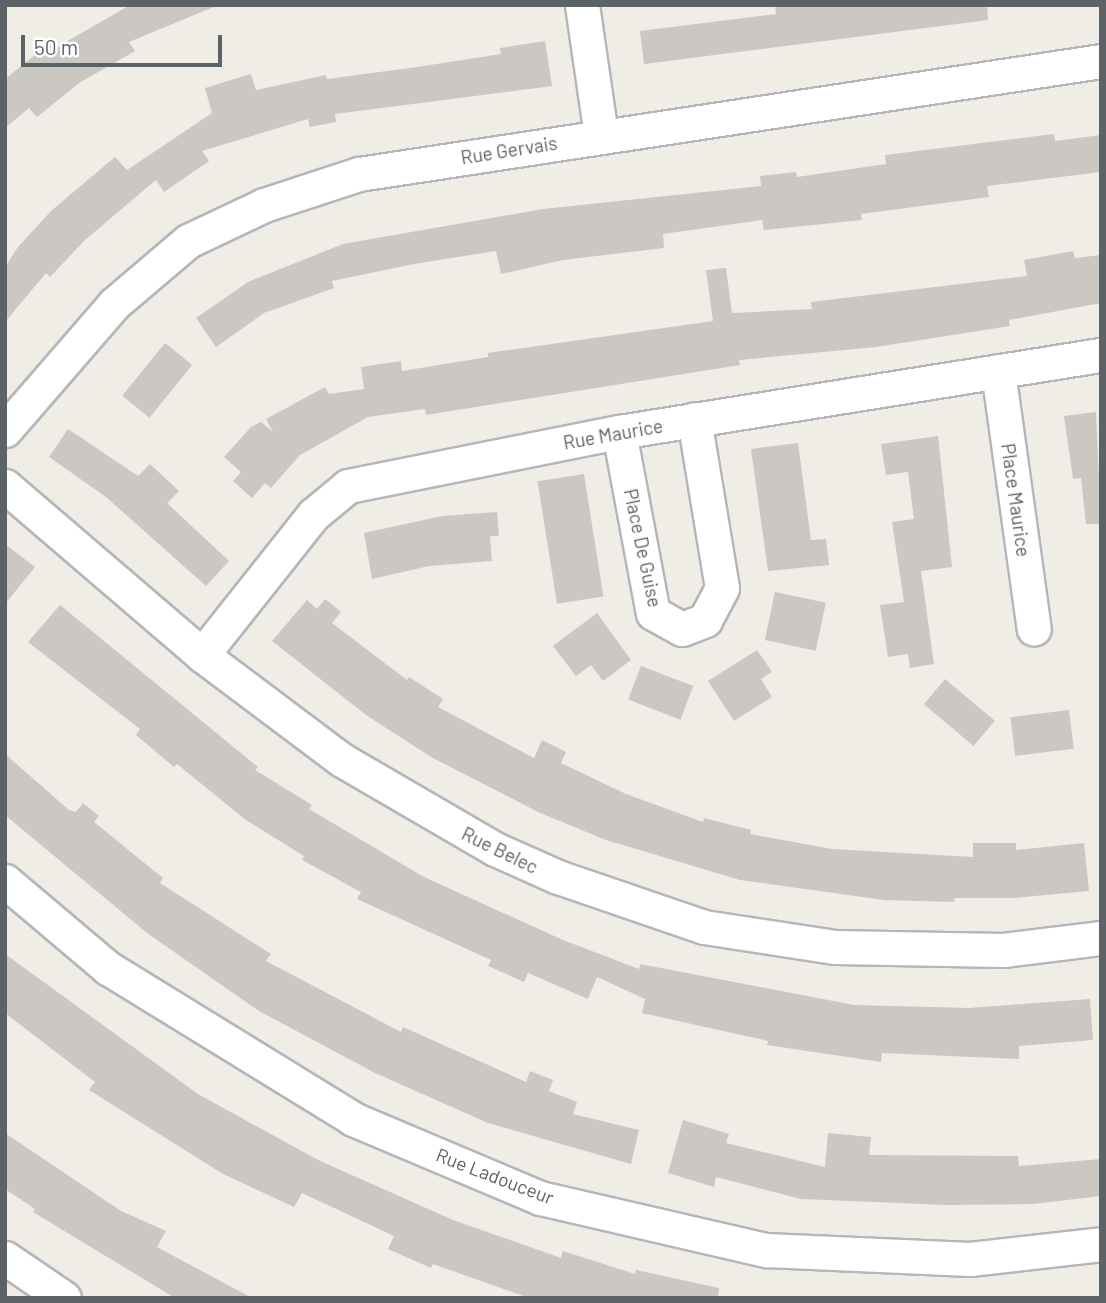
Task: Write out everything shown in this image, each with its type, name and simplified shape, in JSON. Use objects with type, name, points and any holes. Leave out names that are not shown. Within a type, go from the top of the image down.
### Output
[{"type":"street","points":[[582,5],[601,136]]},
{"type":"street","name":"Rue Gervais","points":[[5,429],[114,304],[188,241],[264,205],[359,174],[1101,61]]},
{"type":"street","name":"Rue Maurice","points":[[202,655],[313,515],[348,486],[619,432],[1101,355]]},
{"type":"street","name":"Place Maurice","points":[[998,371],[1034,629]]},
{"type":"street","name":"Place De Guise","points":[[619,432],[653,613],[682,629],[705,620],[722,588],[694,419]]},
{"type":"street","name":"Rue Belec","points":[[5,486],[202,655],[342,760],[417,807],[495,849],[641,909],[704,927],[835,947],[1003,950],[1101,938]]},
{"type":"street","name":"Rue Ladouceur","points":[[5,881],[108,968],[353,1119],[540,1198],[766,1250],[970,1259],[1101,1244]]},
{"type":"street","points":[[5,1258],[64,1298]]},
{"type":"building","points":[[130,5],[216,6],[129,42],[135,51],[79,83],[37,117],[29,108],[5,128],[5,79],[50,43],[54,49]]},
{"type":"building","points":[[775,5],[987,5],[988,20],[644,64],[640,31],[776,14]]},
{"type":"building","points":[[545,41],[552,86],[335,114],[336,122],[310,127],[308,119],[202,151],[209,161],[164,192],[156,180],[85,240],[50,277],[46,273],[5,322],[5,267],[18,247],[51,211],[115,157],[127,170],[212,113],[205,88],[251,74],[256,90],[326,75],[327,79],[501,54],[500,48]]},
{"type":"building","points":[[1054,134],[1055,141],[1101,135],[1101,172],[987,186],[989,197],[861,214],[862,220],[764,230],[762,220],[663,234],[664,248],[563,260],[501,274],[496,251],[414,264],[332,281],[334,288],[264,313],[216,347],[196,318],[248,282],[343,244],[543,209],[761,186],[760,176],[796,172],[797,177],[886,164],[885,155]]},
{"type":"building","points":[[1073,251],[1075,258],[1101,255],[1101,303],[1009,320],[1010,326],[876,347],[739,360],[740,365],[426,415],[425,409],[368,417],[300,455],[271,488],[265,483],[252,498],[233,481],[241,472],[224,457],[251,427],[261,422],[273,432],[266,419],[325,387],[329,394],[364,389],[361,367],[401,361],[402,371],[488,357],[488,353],[713,321],[706,270],[726,268],[732,313],[812,309],[811,302],[1027,276],[1024,260]]},
{"type":"building","points":[[165,343],[192,365],[149,418],[122,396]]},
{"type":"building","points":[[1096,412],[1101,524],[1086,524],[1081,478],[1073,479],[1064,416]]},
{"type":"building","points":[[68,429],[138,476],[150,464],[179,491],[167,503],[229,561],[206,586],[106,497],[49,457]]},
{"type":"building","points":[[938,436],[952,567],[921,571],[934,664],[910,668],[908,654],[888,657],[880,605],[904,602],[892,522],[914,519],[908,472],[886,475],[881,444]]},
{"type":"building","points":[[798,443],[811,540],[826,539],[829,565],[768,571],[751,449]]},
{"type":"building","points":[[584,474],[603,596],[557,604],[538,481]]},
{"type":"building","points":[[497,512],[499,536],[490,536],[492,561],[429,566],[372,579],[364,533],[442,516]]},
{"type":"building","points":[[5,544],[35,567],[5,604]]},
{"type":"building","points":[[775,592],[826,603],[816,651],[765,640]]},
{"type":"building","points":[[325,599],[341,612],[332,623],[407,680],[409,677],[443,699],[438,707],[534,758],[542,740],[566,752],[561,763],[626,794],[703,822],[704,818],[751,830],[750,834],[832,849],[973,857],[973,843],[1016,843],[1016,850],[1084,843],[1089,891],[1014,898],[955,898],[954,902],[884,900],[740,880],[606,840],[538,812],[431,757],[366,715],[272,641],[307,600],[317,609]]},
{"type":"building","points":[[60,605],[258,767],[255,770],[312,805],[309,809],[424,877],[563,940],[639,969],[640,964],[854,1005],[969,1008],[1090,999],[1093,1040],[1019,1046],[1019,1059],[882,1053],[881,1062],[767,1045],[768,1041],[642,1013],[645,999],[597,977],[588,999],[528,973],[524,982],[488,966],[491,960],[357,899],[361,892],[302,860],[304,856],[246,820],[177,764],[174,767],[136,735],[140,729],[28,642]]},
{"type":"building","points":[[597,613],[631,660],[603,681],[591,665],[576,676],[553,646]]},
{"type":"building","points":[[757,650],[772,672],[761,679],[772,697],[734,721],[708,681]]},
{"type":"building","points":[[641,666],[693,686],[680,720],[628,700]]},
{"type":"building","points":[[945,679],[995,721],[974,746],[924,704]]},
{"type":"building","points":[[1069,710],[1074,749],[1015,756],[1010,717]]},
{"type":"building","points":[[5,754],[69,810],[76,812],[83,803],[99,816],[94,822],[163,878],[160,883],[271,954],[266,961],[401,1032],[403,1027],[526,1082],[530,1071],[553,1080],[549,1091],[577,1102],[573,1114],[639,1130],[631,1164],[488,1123],[375,1073],[259,1011],[147,933],[5,815]]},
{"type":"building","points":[[5,954],[198,1094],[318,1160],[453,1220],[561,1258],[563,1251],[635,1274],[636,1270],[719,1288],[718,1298],[529,1298],[433,1264],[431,1268],[388,1249],[394,1236],[302,1193],[294,1207],[223,1174],[89,1090],[95,1082],[5,1013]]},
{"type":"building","points":[[683,1120],[729,1134],[726,1143],[825,1167],[828,1133],[871,1137],[869,1155],[1018,1156],[1019,1166],[1101,1159],[1101,1196],[1033,1204],[946,1205],[801,1199],[716,1177],[714,1187],[668,1173]]},
{"type":"building","points":[[5,1133],[121,1211],[166,1231],[157,1247],[252,1298],[175,1298],[33,1212],[35,1209],[5,1189]]}]
